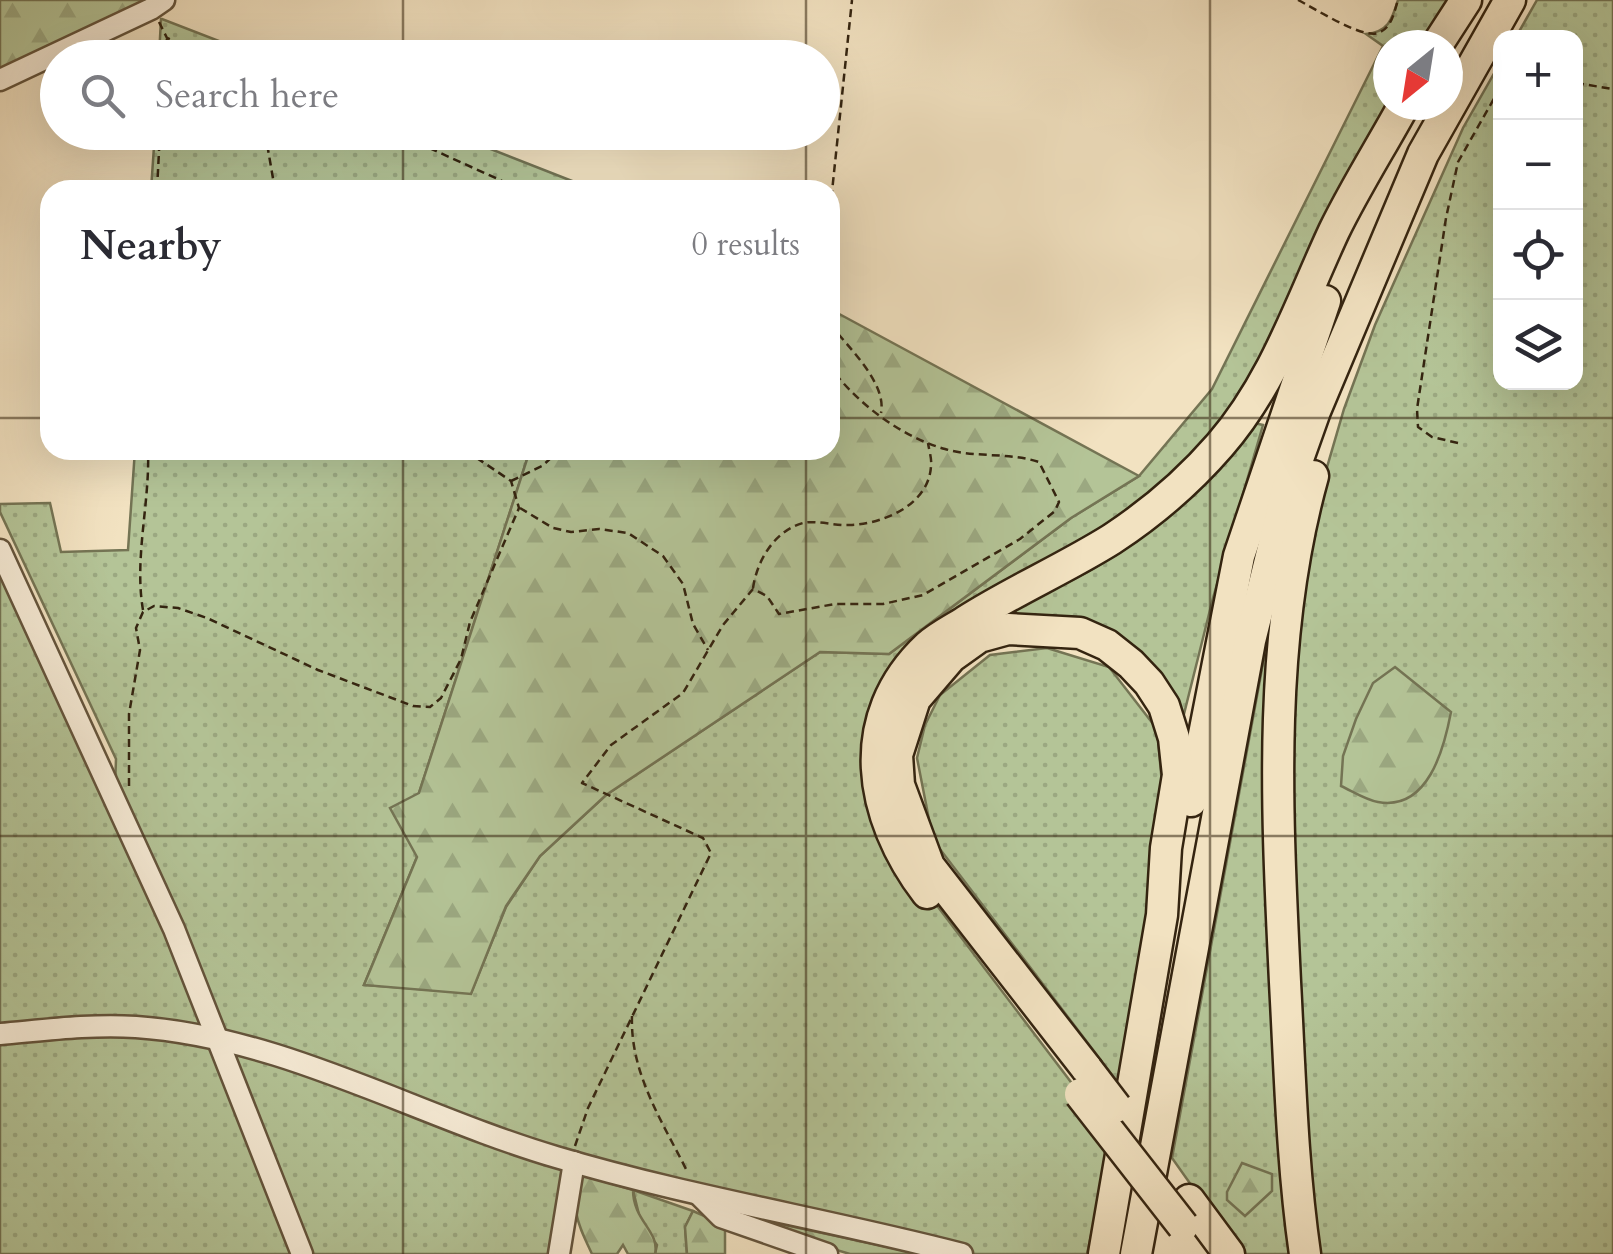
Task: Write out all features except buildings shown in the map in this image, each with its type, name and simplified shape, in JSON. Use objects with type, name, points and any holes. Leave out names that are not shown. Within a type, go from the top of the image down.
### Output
[{"type":"highway","points":[[1446,30],[1466,0]]},
{"type":"highway","points":[[1136,1254],[1250,641],[1288,487],[1315,411],[1424,154],[1510,0]]},
{"type":"highway","points":[[1230,1254],[1186,1213],[1084,1081],[910,870],[889,832],[876,786],[883,716],[901,679],[929,646],[1003,598],[1058,572],[1113,538],[1173,496],[1223,442],[1277,361],[1334,230],[1396,120]]},
{"type":"highway","points":[[1162,915],[1180,858],[1239,556],[1310,340],[1397,120]]},
{"type":"highway","points":[[1305,1254],[1296,1191],[1278,833],[1278,714],[1287,602],[1306,501],[1365,290]]},
{"type":"highway","points":[[1084,1081],[930,866],[899,785],[898,754],[916,699],[951,657],[978,636],[1008,629],[1080,633],[1107,646],[1149,683],[1164,706],[1174,738],[1178,775],[1166,848],[1162,915],[1104,1254]]},
{"type":"highway","points":[[1186,1213],[1204,1254]]},
{"type":"street","points":[[83,40],[158,4]]},
{"type":"street","points":[[0,80],[40,61]]},
{"type":"street","points":[[0,550],[174,929],[302,1254]]},
{"type":"street","points":[[0,1034],[93,1025],[140,1027],[219,1040],[295,1062],[574,1162],[962,1254]]},
{"type":"street","points":[[559,1254],[574,1162]]},
{"type":"street","points":[[699,1194],[720,1217],[814,1252]]},
{"type":"path","points":[[840,115],[852,0]]},
{"type":"path","points":[[1298,0],[1366,34],[1380,33],[1392,21],[1398,0]]},
{"type":"path","points":[[158,4],[167,38],[172,40]]},
{"type":"path","points":[[1583,85],[1613,90]]},
{"type":"path","points":[[1458,444],[1432,437],[1418,427],[1417,409],[1458,162],[1493,100]]},
{"type":"path","points":[[158,180],[159,150]]},
{"type":"path","points":[[268,150],[273,180]]},
{"type":"path","points":[[434,150],[500,180]]},
{"type":"path","points":[[833,180],[836,150]]},
{"type":"path","points":[[840,337],[878,387],[883,401],[880,415]]},
{"type":"path","points":[[752,589],[767,596],[779,614],[835,604],[883,604],[923,595],[1020,539],[1055,511],[1059,502],[1039,462],[1022,456],[945,450],[880,415],[840,381]]},
{"type":"path","points":[[574,1162],[582,1123],[710,853],[704,838],[582,783],[611,744],[683,693],[722,625],[752,589],[764,552],[786,532],[804,523],[854,526],[898,514],[919,496],[932,468],[927,441]]},
{"type":"path","points":[[126,824],[130,797],[129,714],[140,650],[136,628],[143,612],[139,586],[148,460]]},
{"type":"path","points":[[143,612],[154,606],[178,608],[372,691],[414,706],[430,706],[442,698],[460,659],[470,622],[519,508],[510,481],[480,460]]},
{"type":"path","points":[[510,481],[549,460]]},
{"type":"path","points":[[519,508],[554,528],[571,532],[599,529],[628,533],[662,556],[683,584],[694,624],[708,650]]},
{"type":"path","points":[[632,1015],[631,1044],[640,1074],[699,1194]]},
{"type":"green space","points":[[0,0],[161,0],[80,40],[40,40],[40,60],[0,80]]},
{"type":"green space","points":[[1398,0],[1451,0],[1433,30],[1380,30],[1388,24]]},
{"type":"green space","points":[[1537,0],[1613,0],[1613,1254],[1317,1254],[1287,794],[1304,546],[1344,409],[1375,325],[1463,128],[1493,75],[1493,390],[1583,390],[1583,30],[1520,30]]},
{"type":"green space","points":[[162,19],[216,40],[160,40]]},
{"type":"green space","points":[[1373,66],[1373,120],[1381,120],[1273,354],[1168,491],[903,666],[910,870],[1080,1094],[1111,1142],[1087,1254],[962,1254],[554,1158],[566,1174],[553,1254],[0,1254],[0,557],[115,787],[116,759],[0,512],[0,504],[50,503],[61,552],[128,550],[134,460],[527,460],[419,793],[417,857],[364,985],[471,993],[506,907],[540,856],[606,795],[820,652],[889,654],[1071,518],[1139,476],[1212,389]]},
{"type":"green space","points":[[154,150],[493,150],[570,180],[152,180]]},
{"type":"green space","points":[[840,314],[1139,476],[1071,518],[889,654],[820,652],[606,795],[540,856],[506,906],[471,994],[364,985],[417,857],[390,808],[419,793],[527,460],[840,460]]},
{"type":"green space","points":[[1254,423],[1263,425],[1182,722],[1148,662],[994,616],[1081,576],[1139,539],[1201,485]]},
{"type":"green space","points":[[1047,648],[1109,667],[1157,729],[1165,817],[1119,1084],[933,840],[917,758],[925,725],[940,695],[990,655]]},
{"type":"green space","points":[[1264,658],[1274,669],[1301,1254],[1240,1254],[1172,1158]]},
{"type":"green space","points":[[1395,667],[1451,712],[1438,759],[1421,787],[1410,797],[1378,802],[1341,786],[1343,756],[1373,683]]},
{"type":"green space","points":[[1242,1163],[1272,1174],[1272,1191],[1245,1216],[1227,1200],[1227,1192]]},
{"type":"green space","points":[[582,1175],[633,1190],[637,1210],[654,1239],[655,1254],[628,1254],[623,1245],[617,1254],[592,1254],[577,1216],[576,1198]]},
{"type":"green space","points":[[633,1190],[693,1211],[685,1227],[687,1254],[655,1254],[657,1245],[641,1223]]},
{"type":"green space","points":[[693,1211],[725,1225],[725,1254],[687,1254],[685,1227]]},
{"type":"green space","points":[[776,1223],[920,1254],[850,1254],[772,1231]]}]
